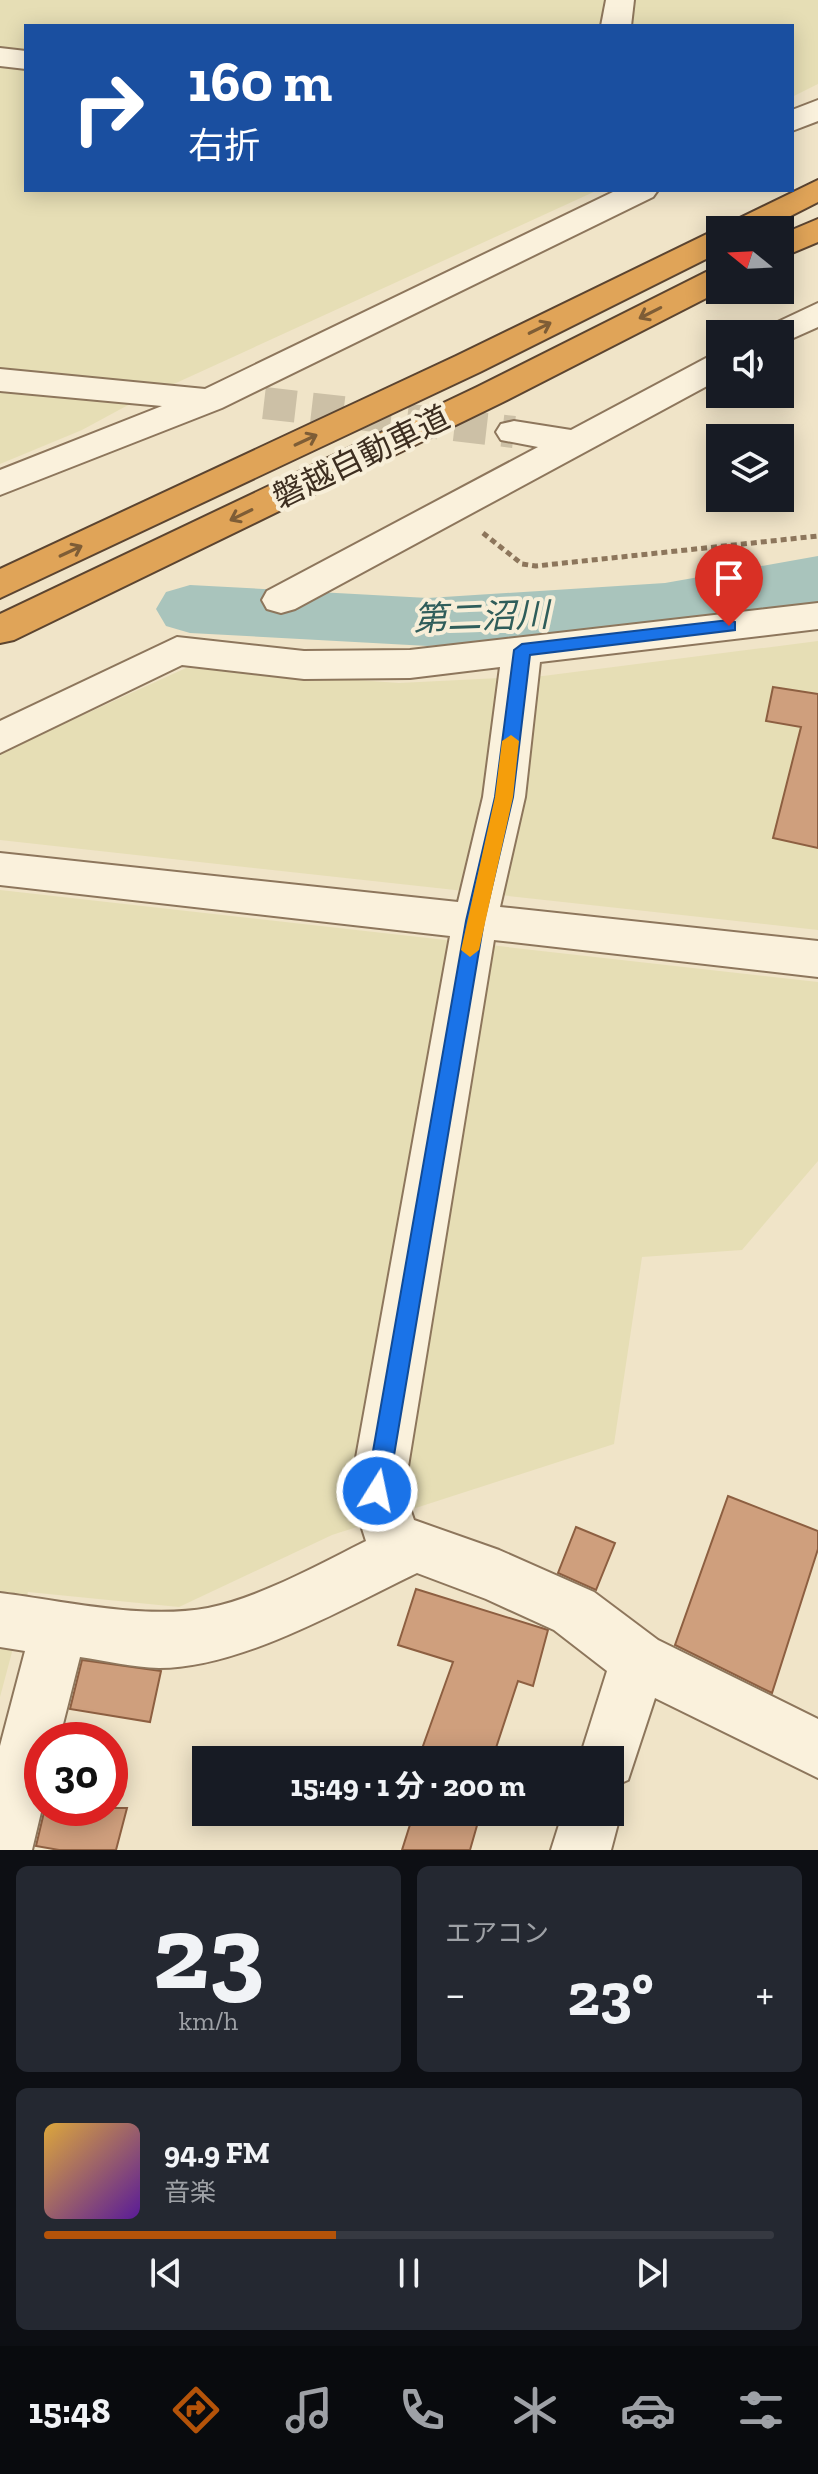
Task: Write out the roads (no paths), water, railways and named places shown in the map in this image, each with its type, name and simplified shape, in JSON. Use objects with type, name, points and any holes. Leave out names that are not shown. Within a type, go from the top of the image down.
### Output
[{"type":"highway","points":[[766,216],[818,190]]},
{"type":"highway","points":[[794,241],[818,229]]},
{"type":"highway","name":"磐越自動車道","points":[[0,585],[468,364],[706,246]]},
{"type":"highway","name":"磐越自動車道","points":[[0,630],[460,408],[706,285]]},
{"type":"street","points":[[616,24],[620,0]]},
{"type":"street","points":[[0,57],[24,60]]},
{"type":"street","points":[[0,483],[210,400],[590,202],[633,192]]},
{"type":"street","points":[[794,326],[818,313]]},
{"type":"street","points":[[281,600],[706,372]]},
{"type":"street","points":[[0,380],[264,403]]},
{"type":"street","points":[[514,432],[575,442]]},
{"type":"street","points":[[0,738],[177,651],[304,665],[410,664],[818,616]]},
{"type":"street","points":[[397,1552],[377,1491],[475,921],[504,797],[522,650]]},
{"type":"street","points":[[0,869],[818,959]]},
{"type":"street","points":[[0,1620],[159,1640],[209,1635],[290,1606],[415,1546],[499,1577],[574,1611],[638,1660],[818,1749]]},
{"type":"street","points":[[2,1850],[59,1629]]},
{"type":"street","points":[[612,1746],[638,1660]]},
{"type":"street","points":[[581,1850],[588,1826]]},
{"type":"waterway","name":"第二沼川","points":[[190,609],[428,622],[665,606],[818,579]]},
{"type":"tunnel","points":[[264,403],[514,432]]}]
